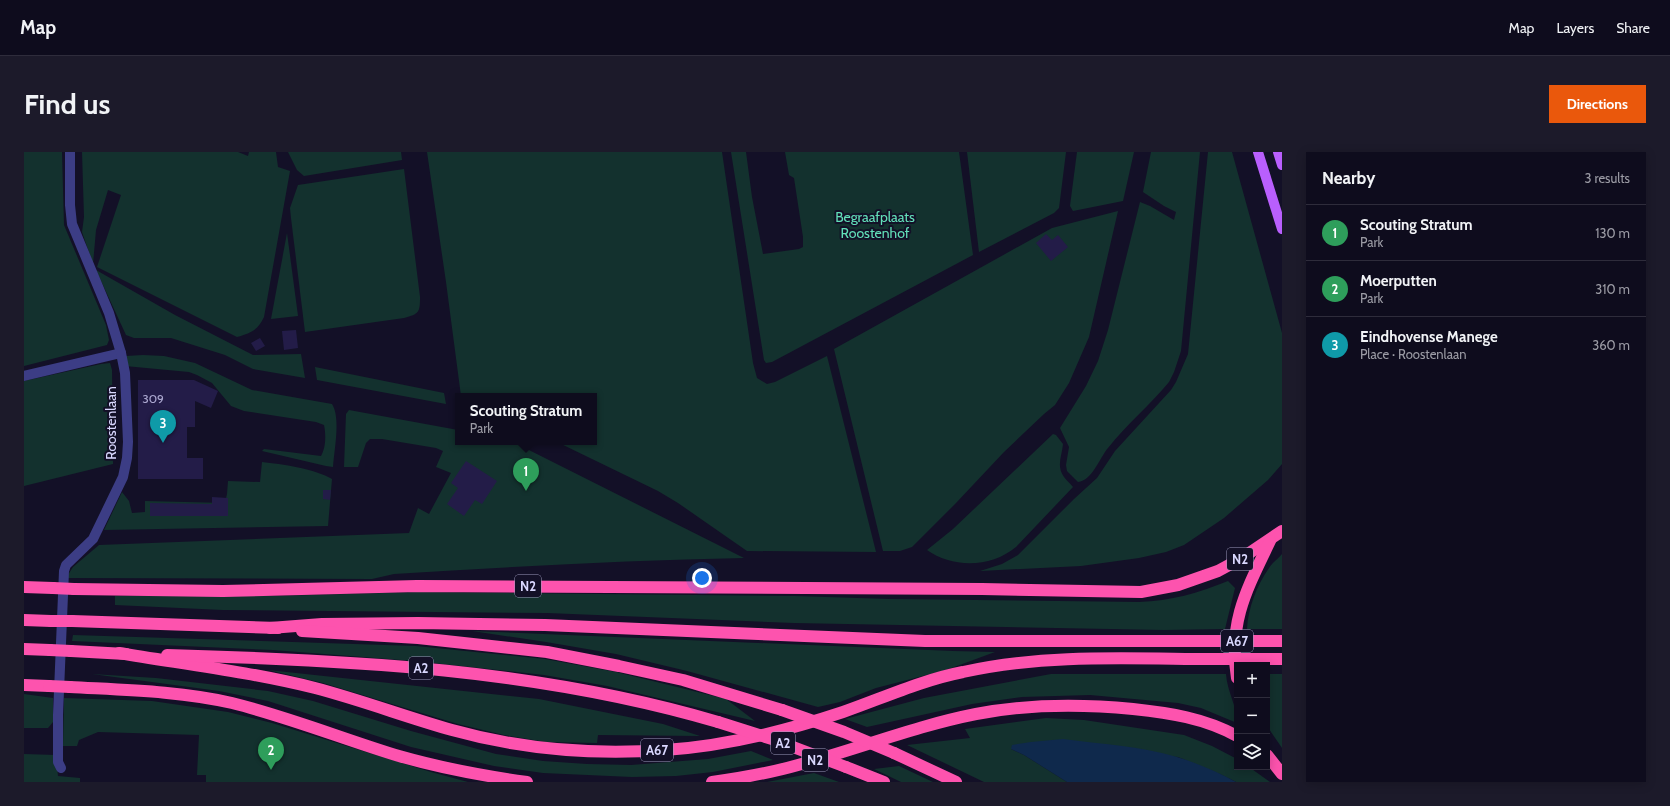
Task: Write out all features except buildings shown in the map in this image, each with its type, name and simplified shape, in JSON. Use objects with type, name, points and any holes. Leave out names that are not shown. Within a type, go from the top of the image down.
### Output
[{"type":"highway","name":"N2","points":[[24,587],[224,591],[417,586],[974,589],[1135,592],[1155,590],[1206,575],[1242,558],[1271,540],[1282,531]]},
{"type":"highway","name":"N2","points":[[1235,662],[1234,639],[1239,611],[1250,580],[1271,540]]},
{"type":"highway","name":"A2","points":[[24,620],[270,628],[329,634],[439,640],[547,652],[683,680],[782,710],[844,732],[894,753],[956,782]]},
{"type":"highway","name":"A67","points":[[270,628],[322,624],[442,623],[546,625],[925,640],[1281,641]]},
{"type":"highway","name":"A2","points":[[24,649],[349,662],[480,674],[541,682],[627,698],[679,710],[772,739],[884,782]]},
{"type":"highway","name":"A67","points":[[119,653],[294,683],[455,731],[503,742],[582,750],[628,751],[696,747],[788,728],[841,712],[924,682],[962,672],[1001,665],[1040,660],[1086,658],[1281,659]]},
{"type":"highway","points":[[24,685],[152,692],[232,703],[274,715],[399,756],[469,773],[527,782]]},
{"type":"highway","name":"N2","points":[[712,782],[765,773],[798,765],[917,729],[959,718],[1022,707],[1093,706],[1176,714],[1211,723],[1234,734]]},
{"type":"highway","points":[[1270,759],[1282,774]]},
{"type":"main road","points":[[1258,152],[1282,229]]},
{"type":"main road","points":[[1278,152],[1282,165]]},
{"type":"street","name":"Roostenlaan","points":[[61,768],[58,762],[58,732],[64,571],[66,566],[93,539],[123,477],[127,458],[125,373],[121,352],[109,313],[72,224],[70,205],[70,152]]},
{"type":"street","points":[[24,376],[121,352]]},
{"type":"green space","points":[[24,152],[62,152],[64,225],[106,325],[109,340],[107,345],[24,366]]},
{"type":"green space","points":[[82,152],[238,152],[248,156],[249,152],[276,152],[278,167],[290,171],[264,317],[257,328],[237,337],[97,267],[121,195],[108,190],[96,230],[93,264],[82,232],[84,217]]},
{"type":"green space","points":[[288,152],[401,152],[402,160],[304,176],[297,170]]},
{"type":"green space","points":[[427,152],[722,152],[753,363],[757,378],[767,384],[775,382],[827,356],[876,552],[747,551],[678,503],[658,491],[563,445],[597,445],[597,393],[461,393]]},
{"type":"green space","name":"Begraafplaats Roostenhof","points":[[731,152],[746,152],[752,197],[763,254],[799,249],[803,247],[803,237],[794,178],[789,175],[785,152],[959,152],[973,255],[772,362],[766,363],[764,360]]},
{"type":"green space","points":[[967,152],[1066,152],[1059,208],[1054,213],[979,252]]},
{"type":"green space","points":[[1077,152],[1134,152],[1123,201],[1073,211],[1070,206]]},
{"type":"green space","points":[[1151,152],[1200,152],[1181,351],[1169,382],[1115,440],[1105,452],[1092,473],[1083,481],[1078,482],[1067,471],[1066,465],[1069,447],[1060,428],[1086,386],[1098,361],[1108,330],[1140,202],[1174,220],[1176,212],[1143,192]]},
{"type":"green space","points":[[1208,152],[1232,152],[1282,333],[1282,464],[1268,480],[1224,518],[1184,545],[1166,552],[1139,558],[1081,566],[980,571],[1002,564],[1018,555],[1097,478],[1115,451],[1171,390],[1176,382],[1188,354]]},
{"type":"green space","points":[[404,169],[420,297],[418,312],[404,318],[305,332],[290,208],[298,185]]},
{"type":"green space","points":[[1118,211],[1089,337],[1069,383],[1055,405],[1004,452],[912,547],[900,551],[883,551],[834,349],[1052,228]]},
{"type":"green space","points":[[287,233],[298,316],[271,319]]},
{"type":"green space","points":[[96,270],[175,315],[253,355],[301,354],[305,378],[253,369],[225,355],[171,338],[134,338],[126,335]]},
{"type":"green space","points":[[126,356],[164,356],[195,363],[252,390],[332,404],[335,410],[337,426],[333,467],[262,451],[264,449],[321,456],[325,441],[324,425],[316,422],[244,411],[231,406],[212,383],[189,372],[125,366]]},
{"type":"green space","points":[[110,363],[112,370],[113,464],[24,486],[24,381]]},
{"type":"green space","points":[[315,367],[444,393],[446,404],[317,380]]},
{"type":"green space","points":[[349,410],[455,429],[455,445],[519,445],[744,558],[613,562],[482,569],[394,574],[372,579],[66,578],[73,567],[99,545],[409,533],[418,508],[429,514],[451,473],[436,467],[443,451],[436,448],[382,439],[370,439],[366,443],[358,467],[344,467],[346,414]]},
{"type":"green space","points":[[1053,434],[1056,435],[1063,444],[1060,469],[1064,477],[1073,487],[1016,547],[995,559],[972,563],[948,560],[927,550],[953,529]]},
{"type":"green space","points":[[262,462],[317,472],[332,479],[328,526],[104,530],[122,492],[129,501],[132,513],[145,512],[145,501],[225,503],[228,481],[260,482]]},
{"type":"green space","points":[[1282,554],[1282,629],[1247,629],[1251,605],[1257,589],[1270,566]]},
{"type":"green space","points":[[1228,581],[1235,588],[1225,629],[1164,630],[794,623],[547,613],[223,610],[115,605],[115,596],[275,596],[418,592],[795,596],[889,599],[1139,602],[1184,596]]},
{"type":"green space","points":[[472,631],[995,652],[946,670],[876,688],[840,702],[818,707],[687,671],[616,654]]},
{"type":"green space","points":[[73,635],[416,646],[545,659],[616,672],[726,699],[755,721],[607,686],[544,675],[414,661],[273,650],[72,641]]},
{"type":"green space","points":[[268,670],[539,699],[663,724],[700,736],[598,735],[597,743],[546,742],[504,735],[458,724],[323,683]]},
{"type":"green space","points":[[92,674],[156,678],[268,691],[313,701],[411,731],[496,754],[543,761],[631,765],[708,759],[751,751],[773,760],[713,772],[676,776],[632,777],[543,773],[494,766],[411,747],[268,701],[219,691]]},
{"type":"green space","points":[[1051,674],[1226,674],[1234,707],[1234,722],[1201,708],[1178,703],[1090,695],[1022,697],[972,704],[867,727],[845,719],[924,698]]},
{"type":"green space","points":[[1270,674],[1282,674],[1282,748],[1270,730]]},
{"type":"green space","points":[[24,694],[53,698],[53,722],[48,728],[24,728]]},
{"type":"green space","points":[[64,698],[152,701],[228,712],[272,723],[468,782],[206,782],[206,775],[197,775],[199,735],[98,732],[79,740],[77,746],[63,746]]},
{"type":"green space","points":[[1046,718],[1084,720],[1184,735],[1212,746],[1234,757],[1234,770],[1253,770],[1270,782],[1236,782],[1178,757],[1011,749],[1024,755],[1067,782],[984,782],[907,745],[970,738],[965,729]]},
{"type":"green space","points":[[24,754],[56,755],[58,776],[80,778],[80,782],[24,782]]},
{"type":"green space","points":[[899,766],[933,782],[901,782],[874,769]]},
{"type":"green space","points":[[814,773],[839,782],[767,782]]},
{"type":"water","points":[[1063,739],[1163,753],[1185,759],[1215,771],[1236,782],[1067,782],[1024,755],[1011,749],[1012,745]]},
{"type":"place","name":"Eindhovense Manege","points":[[163,443]]},
{"type":"place","name":"Scouting Stratum","points":[[526,491]]},
{"type":"place","name":"Moerputten","points":[[271,770]]}]
